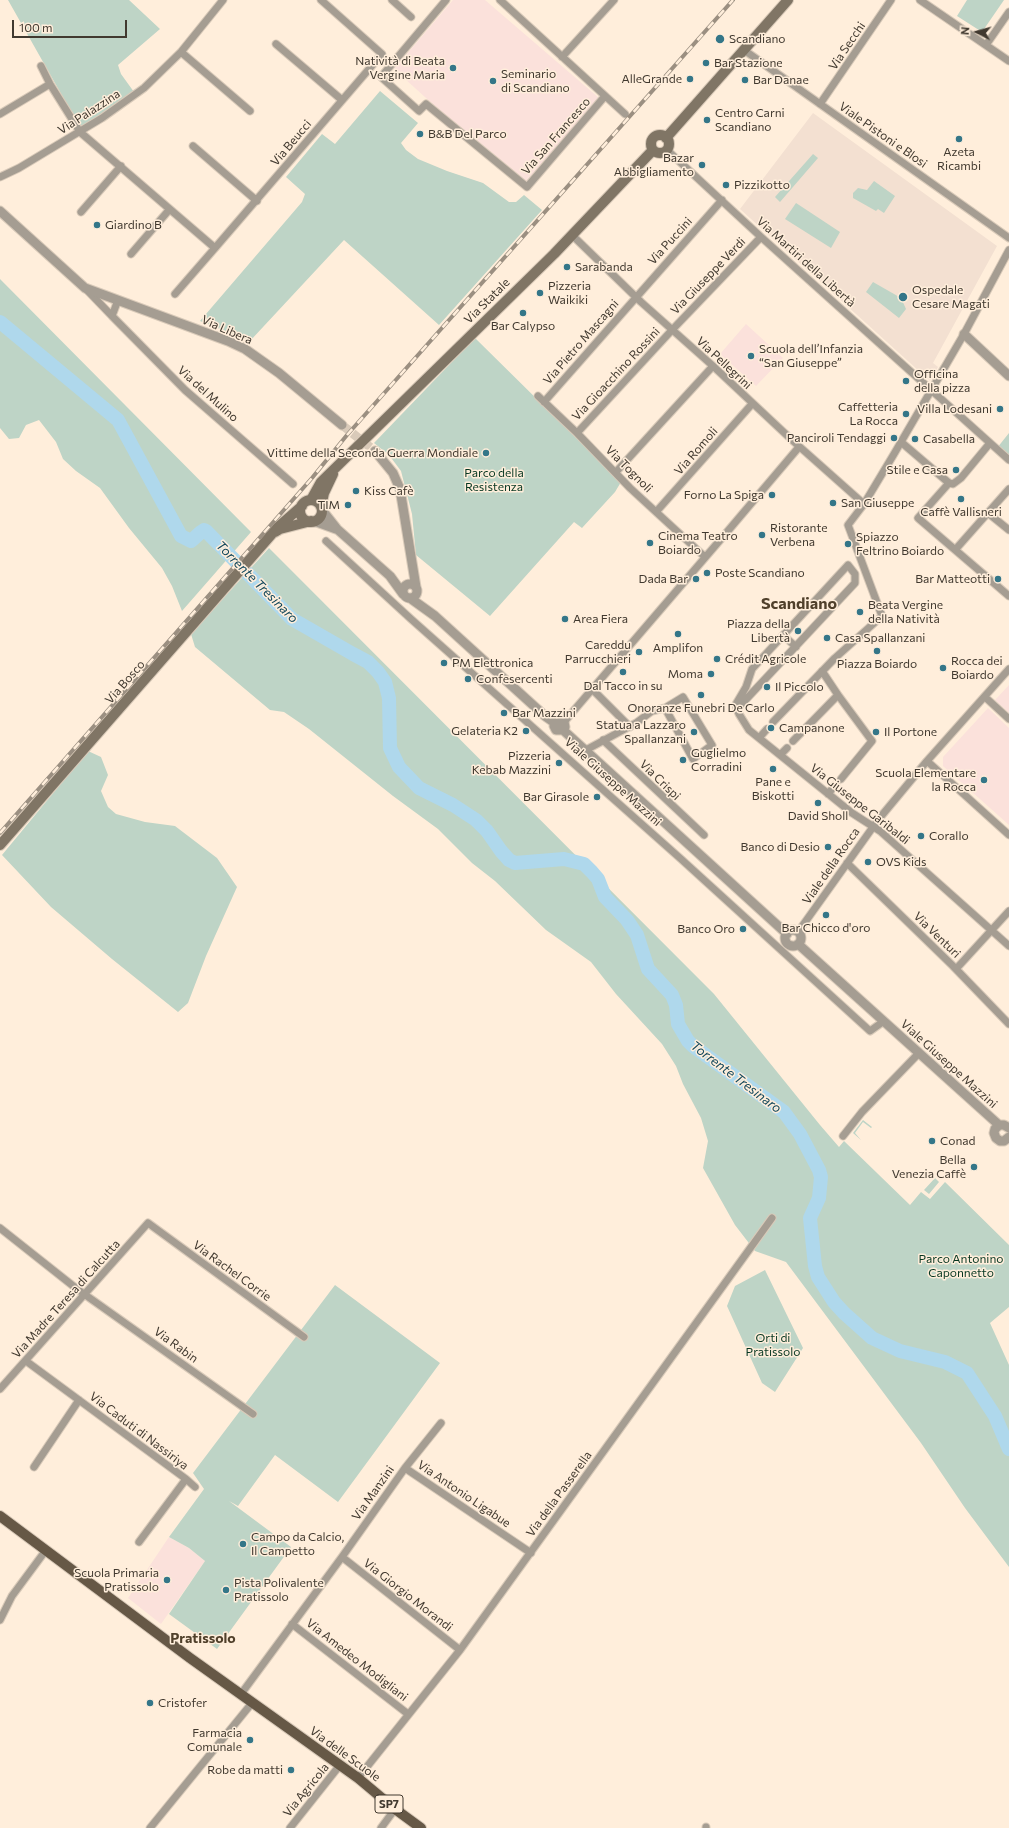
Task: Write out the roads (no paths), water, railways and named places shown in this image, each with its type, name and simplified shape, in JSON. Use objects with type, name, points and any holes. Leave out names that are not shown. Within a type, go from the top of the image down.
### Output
[{"type":"main road","name":"Via Statale","points":[[272,535],[285,519],[305,502],[311,500],[321,482],[336,467],[572,235],[653,150],[651,141],[660,135],[666,138],[788,0]]},
{"type":"main road","points":[[653,150],[661,153],[667,150],[668,143],[666,138]]},
{"type":"main road","name":"Via Statale","points":[[313,521],[320,517],[324,493],[336,467]]},
{"type":"main road","points":[[311,500],[317,502],[322,509]]},
{"type":"main road","points":[[302,506],[302,516],[313,521]]},
{"type":"main road","points":[[272,535],[280,529],[313,521]]},
{"type":"main road","name":"Via Bosco","points":[[0,845],[272,535]]},
{"type":"main road","name":"Via delle Scuole","points":[[0,1516],[252,1703],[358,1778],[395,1810],[421,1828]]},
{"type":"street","name":"Via Palazzina","points":[[0,177],[19,168],[80,132],[144,88],[181,52],[223,0]]},
{"type":"street","name":"Via Beucci","points":[[175,294],[257,201],[382,54],[321,0]]},
{"type":"street","points":[[392,0],[411,17]]},
{"type":"street","name":"Via San Francesco","points":[[446,0],[381,78],[420,111],[426,104],[527,187],[605,96]]},
{"type":"street","points":[[500,0],[625,114]]},
{"type":"street","points":[[562,57],[614,0]]},
{"type":"street","name":"Via Secchi","points":[[820,104],[892,0]]},
{"type":"street","points":[[920,0],[1009,61]]},
{"type":"street","points":[[986,45],[1009,12]]},
{"type":"street","points":[[276,44],[342,100]]},
{"type":"street","name":"Viale Pistoni e Blosi","points":[[744,50],[1009,238]]},
{"type":"street","points":[[181,52],[250,111]]},
{"type":"street","points":[[41,66],[50,84],[80,132],[215,248]]},
{"type":"street","points":[[0,114],[50,84]]},
{"type":"street","points":[[193,146],[257,201]]},
{"type":"street","name":"Via Martiri della Libertà","points":[[667,150],[761,237],[1009,460]]},
{"type":"street","points":[[81,212],[121,166]]},
{"type":"street","name":"Via Puccini","points":[[635,296],[722,200]]},
{"type":"street","points":[[131,254],[169,210]]},
{"type":"street","name":"Via del Mulino","points":[[0,211],[85,288],[185,390],[293,484]]},
{"type":"street","name":"Via Pellegrini","points":[[572,235],[635,296],[713,366],[752,404],[864,504]]},
{"type":"street","name":"Via Giuseppe Verdi","points":[[672,330],[761,237]]},
{"type":"street","points":[[774,722],[822,671],[862,636],[882,616],[848,526],[864,504],[964,334],[1009,250]]},
{"type":"street","name":"Via Libera","points":[[85,288],[228,340],[245,348],[279,373],[342,425]]},
{"type":"street","name":"Via Pietro Mascagni","points":[[544,402],[635,296]]},
{"type":"street","points":[[112,316],[118,300]]},
{"type":"street","name":"Via Gioacchino Rossini","points":[[577,433],[672,330]]},
{"type":"street","points":[[964,334],[1009,376]]},
{"type":"street","points":[[616,472],[713,366]]},
{"type":"street","name":"Via Tognoli","points":[[538,396],[577,433],[630,488],[705,557]]},
{"type":"street","name":"Via Romoli","points":[[656,512],[752,404]]},
{"type":"street","points":[[901,442],[951,483]]},
{"type":"street","points":[[990,443],[961,478],[951,483],[918,518],[1009,596]]},
{"type":"street","points":[[561,725],[591,688],[731,528],[799,447]]},
{"type":"street","points":[[375,452],[393,473],[400,489],[413,566],[410,590]]},
{"type":"street","points":[[955,550],[1009,489]]},
{"type":"street","name":"Viale Giuseppe Mazzini","points":[[322,509],[337,529],[390,576],[410,590],[435,616],[545,716],[561,725],[584,751],[787,934]]},
{"type":"street","points":[[988,513],[1009,530]]},
{"type":"street","name":"Viale Giuseppe Mazzini","points":[[313,521],[337,529]]},
{"type":"street","name":"Viale Giuseppe Mazzini","points":[[326,541],[870,1030],[884,1021]]},
{"type":"street","points":[[848,565],[855,574],[855,583],[737,708],[736,704],[746,687],[750,672],[848,565]]},
{"type":"street","points":[[783,635],[796,647]]},
{"type":"street","name":"Viale della Rocca","points":[[798,932],[874,826],[927,761],[1009,669]]},
{"type":"street","points":[[822,671],[872,741],[828,794]]},
{"type":"street","points":[[591,688],[630,727]]},
{"type":"street","points":[[793,740],[838,695]]},
{"type":"street","points":[[584,751],[630,727],[652,711],[665,708],[683,697],[712,745],[693,759],[665,708]]},
{"type":"street","points":[[984,697],[1009,719]]},
{"type":"street","name":"Via Giuseppe Garibaldi","points":[[737,708],[745,725],[759,738],[852,813],[874,826],[1009,946]]},
{"type":"street","points":[[759,738],[767,728]]},
{"type":"street","name":"Via Crispi","points":[[603,740],[704,835]]},
{"type":"street","points":[[780,755],[787,748]]},
{"type":"street","points":[[927,761],[1009,835]]},
{"type":"street","name":"Via Venturi","points":[[847,863],[956,969],[1009,1024]]},
{"type":"street","points":[[956,969],[1009,911]]},
{"type":"street","points":[[790,931],[798,932],[801,938],[798,944],[793,946],[788,944],[786,939],[787,934],[790,931]]},
{"type":"street","name":"Viale Giuseppe Mazzini","points":[[798,944],[999,1125],[1004,1125],[1009,1128]]},
{"type":"street","points":[[843,1136],[862,1112],[919,1053]]},
{"type":"street","name":"Viale Giuseppe Mazzini","points":[[999,1125],[994,1131],[996,1138],[1002,1141],[1009,1137]]},
{"type":"street","name":"Via della Passerella","points":[[358,1778],[460,1650],[772,1218]]},
{"type":"street","name":"Via Madre Teresa di Calcutta","points":[[0,1389],[148,1223]]},
{"type":"street","name":"Via Rachel Corrie","points":[[148,1223],[304,1337]]},
{"type":"street","name":"Via Rabin","points":[[0,1228],[85,1294],[253,1414]]},
{"type":"street","name":"Via Caduti di Nassiriya","points":[[26,1360],[196,1487]]},
{"type":"street","name":"Via Caduti di Nassiriya","points":[[34,1467],[79,1400]]},
{"type":"street","name":"Via Manzini","points":[[241,1694],[342,1557],[405,1468],[441,1424]]},
{"type":"street","name":"Via Antonio Ligabue","points":[[405,1468],[531,1553]]},
{"type":"street","name":"Via Caduti di Nassiriya","points":[[139,1542],[186,1479]]},
{"type":"street","points":[[0,1620],[12,1596],[46,1550]]},
{"type":"street","name":"Via Giorgio Morandi","points":[[342,1557],[460,1650]]},
{"type":"street","name":"Via Amedeo Modigliani","points":[[292,1624],[408,1714]]},
{"type":"street","points":[[150,1828],[252,1703]]},
{"type":"street","name":"Via Agricola","points":[[290,1828],[340,1765]]},
{"type":"street","points":[[381,1828],[395,1810]]},
{"type":"waterway","name":"Torrente Tresinaro","points":[[0,322],[118,420],[181,536],[191,541],[201,532],[204,530],[206,531],[292,619],[368,662],[378,672],[385,682],[389,698],[390,748],[399,767],[419,788],[453,805],[476,820],[487,831],[509,860],[515,863],[564,859],[584,864],[592,872],[598,879],[605,897],[627,920],[637,935],[648,969],[672,995],[676,1005],[678,1024],[688,1041],[784,1112],[800,1134],[819,1170],[821,1177],[819,1198],[810,1218],[815,1266],[818,1277],[834,1302],[872,1338],[900,1351],[945,1362],[967,1373],[995,1416],[1009,1449]]},
{"type":"tunnel","points":[[342,425],[375,451]]},
{"type":"railway","points":[[0,833],[312,478],[347,435],[733,0]]},
{"type":"place","name":"Scandiano","points":[[720,39]]},
{"type":"place","name":"Bar Stazione","points":[[706,63]]},
{"type":"place","name":"Natività di Beata Vergine Maria","points":[[453,68]]},
{"type":"place","name":"AlleGrande","points":[[690,79]]},
{"type":"place","name":"Bar Danae","points":[[745,80]]},
{"type":"place","name":"Seminario di Scandiano","points":[[493,81]]},
{"type":"place","name":"Centro Carni Scandiano","points":[[707,120]]},
{"type":"place","name":"B&B Del Parco","points":[[420,134]]},
{"type":"place","name":"Azeta Ricambi","points":[[959,139]]},
{"type":"place","name":"Bazar Abbigliamento","points":[[702,165]]},
{"type":"place","name":"Pizzikotto","points":[[726,185]]},
{"type":"place","name":"Giardino B","points":[[97,225]]},
{"type":"place","name":"Sarabanda","points":[[567,267]]},
{"type":"place","name":"Pizzeria Waikiki","points":[[540,293]]},
{"type":"place","name":"Ospedale Cesare Magati","points":[[903,297]]},
{"type":"place","name":"Bar Calypso","points":[[523,313]]},
{"type":"place","name":"Scuola dell’Infanzia “San Giuseppe”","points":[[751,356]]},
{"type":"place","name":"Officina della pizza","points":[[906,381]]},
{"type":"place","name":"Villa Lodesani","points":[[1000,409]]},
{"type":"place","name":"Caffetteria La Rocca","points":[[906,414]]},
{"type":"place","name":"Panciroli Tendaggi","points":[[894,438]]},
{"type":"place","name":"Casabella","points":[[915,439]]},
{"type":"place","name":"Vittime della Seconda Guerra Mondiale","points":[[486,453]]},
{"type":"place","name":"Stile e Casa","points":[[956,470]]},
{"type":"place","name":"Kiss Cafè","points":[[356,491]]},
{"type":"place","name":"Forno La Spiga","points":[[772,495]]},
{"type":"place","name":"Caffè Vallisneri","points":[[961,499]]},
{"type":"place","name":"San Giuseppe","points":[[833,503]]},
{"type":"place","name":"TIM","points":[[348,505]]},
{"type":"place","name":"Ristorante Verbena","points":[[762,535]]},
{"type":"place","name":"Cinema Teatro Boiardo","points":[[650,543]]},
{"type":"place","name":"Spiazzo Feltrino Boiardo","points":[[848,544]]},
{"type":"place","name":"Poste Scandiano","points":[[707,573]]},
{"type":"place","name":"Dada Bar","points":[[696,579]]},
{"type":"place","name":"Bar Matteotti","points":[[998,579]]},
{"type":"place","name":"Beata Vergine della Natività","points":[[860,612]]},
{"type":"place","name":"Area Fiera","points":[[565,619]]},
{"type":"place","name":"Piazza della Libertà","points":[[798,631]]},
{"type":"place","name":"Amplifon","points":[[678,634]]},
{"type":"place","name":"Casa Spallanzani","points":[[827,638]]},
{"type":"place","name":"Piazza Boiardo","points":[[877,651]]},
{"type":"place","name":"Careddu Parrucchieri","points":[[639,652]]},
{"type":"place","name":"Crédit Agricole","points":[[717,659]]},
{"type":"place","name":"PM Elettronica","points":[[444,663]]},
{"type":"place","name":"Rocca dei Boiardo","points":[[943,668]]},
{"type":"place","name":"Dal Tacco in su","points":[[623,672]]},
{"type":"place","name":"Moma","points":[[711,674]]},
{"type":"place","name":"Confesercenti","points":[[468,679]]},
{"type":"place","name":"Il Piccolo","points":[[767,687]]},
{"type":"place","name":"Onoranze Funebri De Carlo","points":[[701,695]]},
{"type":"place","name":"Bar Mazzini","points":[[504,713]]},
{"type":"place","name":"Campanone","points":[[771,728]]},
{"type":"place","name":"Gelateria K2","points":[[526,731]]},
{"type":"place","name":"Statua a Lazzaro Spallanzani","points":[[694,732]]},
{"type":"place","name":"Il Portone","points":[[876,732]]},
{"type":"place","name":"Guglielmo Corradini","points":[[683,760]]},
{"type":"place","name":"Pizzeria Kebab Mazzini","points":[[559,763]]},
{"type":"place","name":"Pane e Biskotti","points":[[773,769]]},
{"type":"place","name":"Scuola Elementare la Rocca","points":[[984,780]]},
{"type":"place","name":"Bar Girasole","points":[[597,797]]},
{"type":"place","name":"David Sholl","points":[[818,803]]},
{"type":"place","name":"Corallo","points":[[921,836]]},
{"type":"place","name":"Banco di Desio","points":[[828,847]]},
{"type":"place","name":"OVS Kids","points":[[868,862]]},
{"type":"place","name":"Bar Chicco d'oro","points":[[826,915]]},
{"type":"place","name":"Banco Oro","points":[[743,929]]},
{"type":"place","name":"Conad","points":[[932,1141]]},
{"type":"place","name":"Bella Venezia Caffè","points":[[974,1167]]},
{"type":"place","name":"Campo da Calcio, Il Campetto","points":[[243,1544]]},
{"type":"place","name":"Scuola Primaria Pratissolo","points":[[167,1580]]},
{"type":"place","name":"Pista Polivalente Pratissolo","points":[[226,1590]]},
{"type":"place","name":"Cristofer","points":[[150,1703]]},
{"type":"place","name":"Farmacia Comunale","points":[[250,1740]]},
{"type":"place","name":"Robe da matti","points":[[291,1770]]},
{"type":"district","name":"Scandiano","points":[[799,604]]},
{"type":"district","name":"Pratissolo","points":[[203,1638]]},
{"type":"park label","name":"Parco della Resistenza","points":[[494,480]]},
{"type":"park label","name":"Parco Antonino Caponnetto","points":[[961,1266]]},
{"type":"park label","name":"Orti di Pratissolo","points":[[773,1345]]}]
